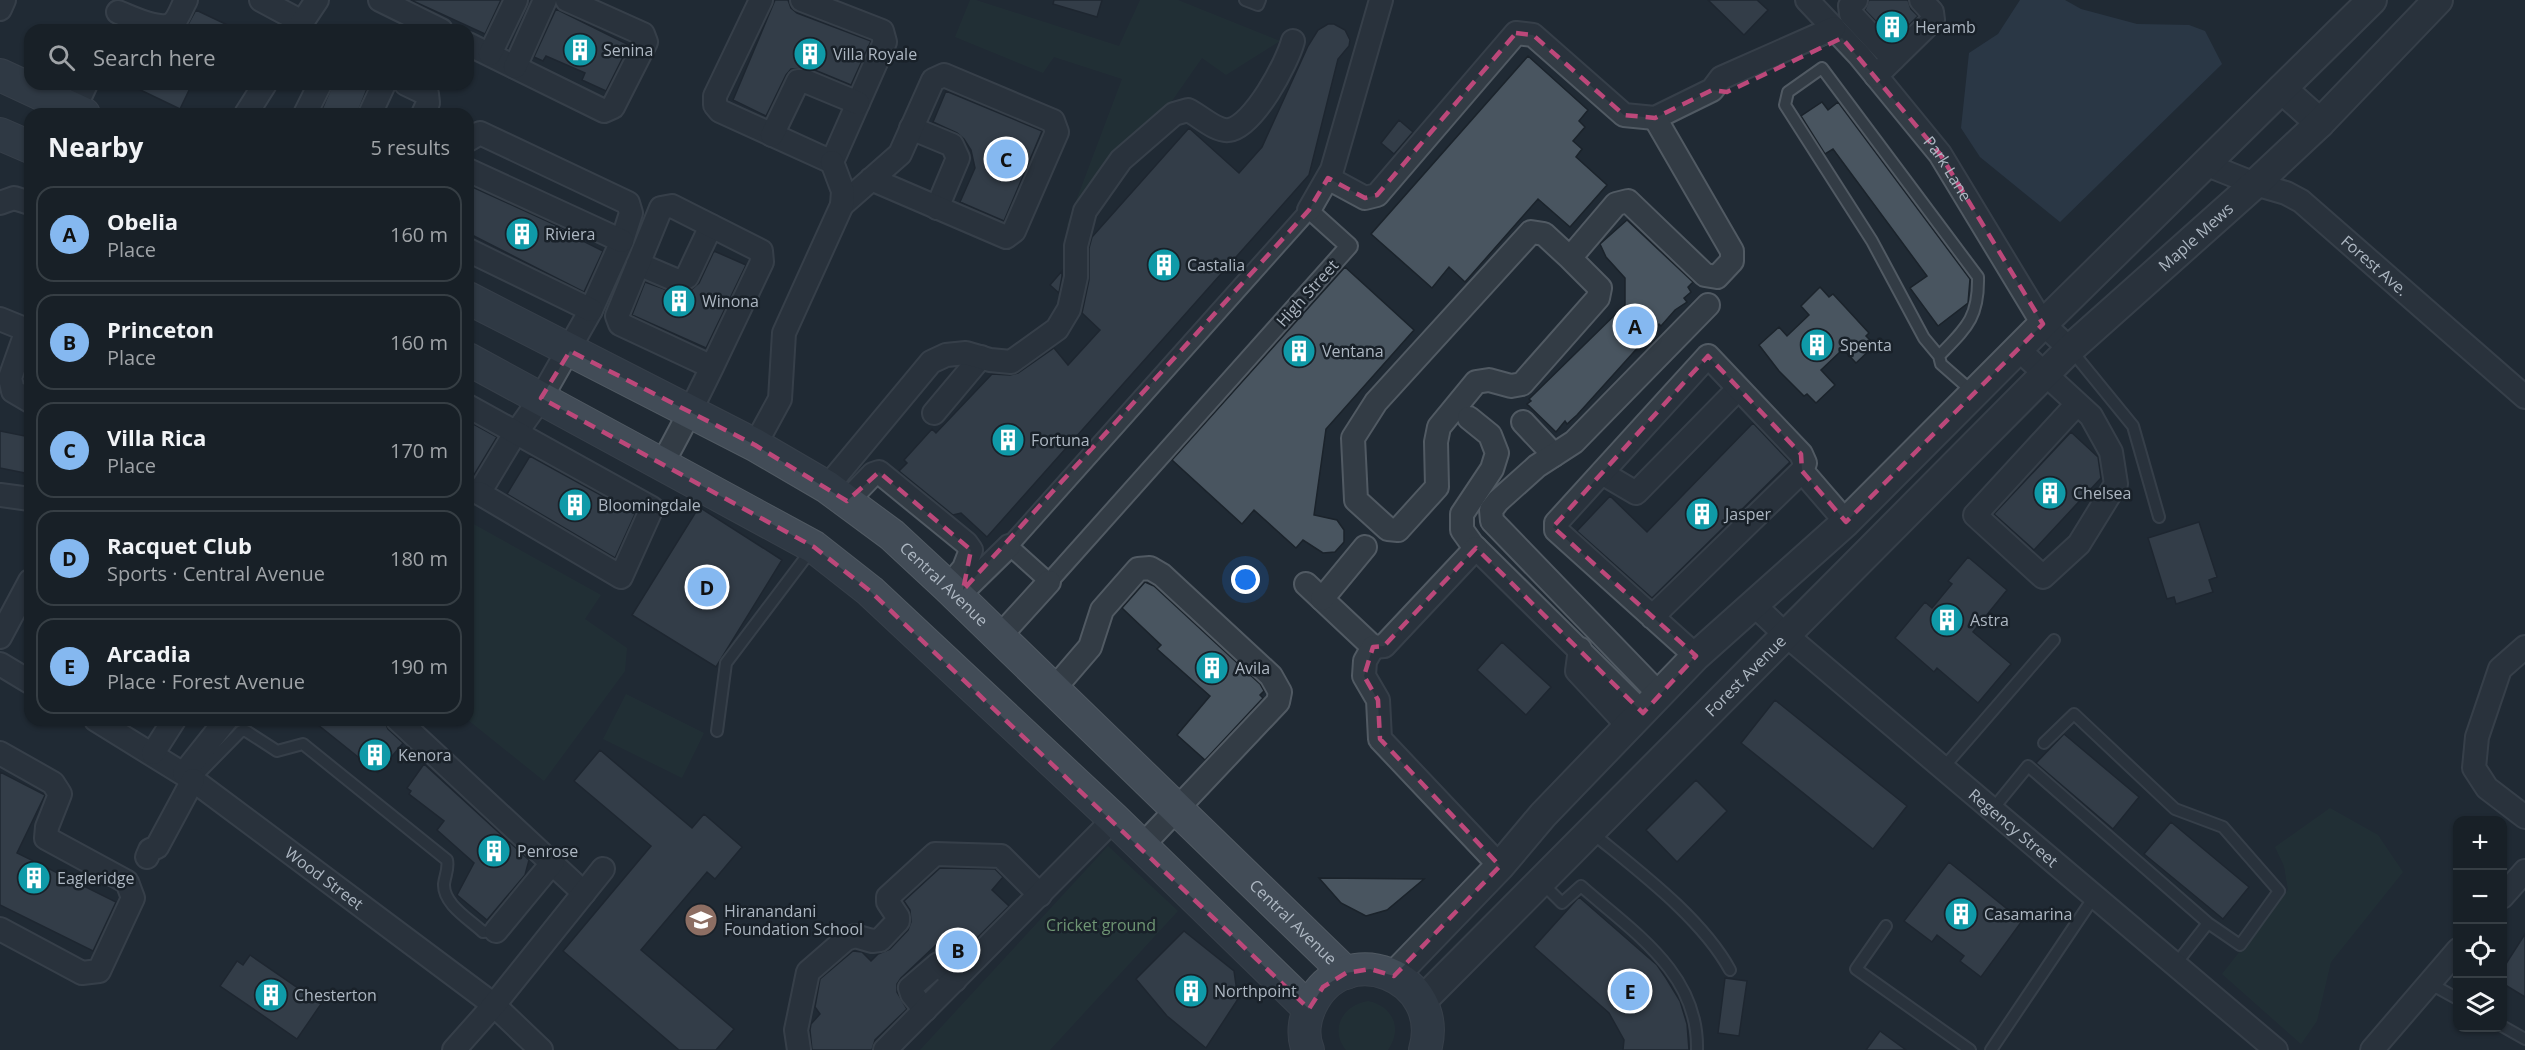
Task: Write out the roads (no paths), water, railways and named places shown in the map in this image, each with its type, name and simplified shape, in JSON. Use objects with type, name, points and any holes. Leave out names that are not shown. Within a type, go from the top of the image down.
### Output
[{"type":"main road","points":[[0,75],[24,83]]},
{"type":"main road","points":[[43,90],[81,103]]},
{"type":"main road","points":[[0,135],[24,145]]},
{"type":"main road","name":"Central Avenue","points":[[474,301],[755,445],[837,494],[892,535],[953,591],[1346,973]]},
{"type":"main road","points":[[474,362],[814,547],[870,591],[1114,819],[1309,1009]]},
{"type":"main road","points":[[1164,868],[1188,820]]},
{"type":"main road","points":[[1305,1048],[1305,1021],[1309,1009],[1323,987],[1346,973],[1371,969],[1394,976],[1414,992],[1421,1002],[1428,1028],[1425,1050]]},
{"type":"street","points":[[0,9],[4,0]]},
{"type":"street","points":[[171,24],[186,0]]},
{"type":"street","points":[[261,0],[297,24]]},
{"type":"street","points":[[301,24],[317,0]]},
{"type":"street","points":[[380,0],[429,24]]},
{"type":"street","points":[[490,54],[516,0]]},
{"type":"street","points":[[515,67],[545,0]]},
{"type":"street","points":[[474,47],[604,111],[613,107],[646,42],[643,34],[567,0]]},
{"type":"street","points":[[761,0],[716,96],[716,105],[720,111],[832,162]]},
{"type":"street","points":[[755,445],[780,399],[784,333],[842,204],[843,191],[832,162],[885,42],[882,31],[802,0]]},
{"type":"street","points":[[953,591],[1009,546],[1309,210],[1332,170],[1381,0]]},
{"type":"street","name":"Park Lane","points":[[1807,0],[1876,76],[1940,154],[2043,324],[2070,350]]},
{"type":"street","points":[[1856,0],[1850,6],[1851,14],[1893,59]]},
{"type":"street","points":[[1876,76],[1933,20],[1932,12],[1921,0]]},
{"type":"street","points":[[1394,976],[1500,866],[1543,815],[1696,656],[1846,522],[2372,0]]},
{"type":"street","name":"Maple Mews","points":[[2070,350],[2255,184],[2319,123],[2438,0]]},
{"type":"street","points":[[117,14],[149,24]]},
{"type":"street","points":[[1328,178],[1365,198],[1377,195],[1516,33],[1533,35],[1624,115],[1655,118],[1712,90],[1721,78],[1838,33]]},
{"type":"street","points":[[837,494],[931,362],[946,355],[966,353],[990,360],[1011,362],[1057,329],[1069,309],[1076,277],[1076,246],[1085,211],[1121,160],[1174,114],[1188,110],[1215,127],[1228,130],[1239,126],[1252,116],[1289,55],[1293,41]]},
{"type":"street","points":[[842,204],[871,179],[900,154],[933,81],[944,75],[1053,121],[1057,132],[1014,231],[1006,237],[871,179]]},
{"type":"street","points":[[772,135],[798,81],[805,81],[858,103]]},
{"type":"street","points":[[2282,89],[2319,123]]},
{"type":"street","points":[[250,108],[261,90]]},
{"type":"street","points":[[308,108],[317,90]]},
{"type":"street","points":[[373,108],[381,90]]},
{"type":"street","points":[[419,90],[427,94],[429,104],[427,108]]},
{"type":"street","points":[[1570,258],[1616,204],[1628,201],[1705,275],[1717,276],[1732,261],[1732,251],[1655,118]]},
{"type":"street","points":[[911,128],[952,145],[958,158],[937,208]]},
{"type":"street","points":[[474,136],[480,133],[628,203],[631,213],[622,241],[570,351],[541,398],[516,432],[474,491],[621,577],[652,508],[516,432],[474,409]]},
{"type":"street","name":"Forest Ave.","points":[[2205,164],[2255,184],[2286,193],[2301,201],[2525,397]]},
{"type":"street","points":[[474,173],[622,241]]},
{"type":"street","points":[[0,203],[14,198],[24,201]]},
{"type":"street","points":[[662,465],[691,412],[762,262],[761,251],[672,206],[661,208],[616,316],[620,324],[712,367]]},
{"type":"street","name":"High Street","points":[[999,637],[1350,246],[1309,210]]},
{"type":"street","points":[[638,264],[678,282],[687,277],[711,226]]},
{"type":"street","points":[[1531,232],[1544,234],[1570,258],[1600,288],[1598,298],[1522,384],[1511,386],[1489,380],[1476,382],[1438,427],[1437,487],[1398,530],[1388,529],[1356,500],[1353,438],[1376,402],[1531,232]]},
{"type":"street","points":[[474,252],[591,310]]},
{"type":"street","points":[[1644,712],[1492,521],[1491,510],[1537,466],[1574,442],[1708,305]]},
{"type":"street","points":[[0,319],[24,326]]},
{"type":"street","points":[[24,338],[10,378],[12,391],[24,398]]},
{"type":"street","points":[[2018,349],[2044,376],[2077,404],[2091,416],[2111,452],[2116,484],[2079,544],[2043,577],[1975,515],[2077,404]]},
{"type":"street","name":"Forest Avenue","points":[[1421,1002],[2070,350]]},
{"type":"street","points":[[1652,617],[1802,471],[1805,464],[1801,454],[1708,356],[1556,523],[1556,530],[1652,617],[1696,656]]},
{"type":"street","points":[[934,413],[981,357]]},
{"type":"street","points":[[1602,473],[1636,493],[1738,389]]},
{"type":"street","points":[[1469,417],[1490,435],[1497,453],[1492,469],[1462,513],[1462,530],[1476,548],[1580,649],[1577,671],[1644,712]]},
{"type":"street","points":[[1523,422],[1554,455]]},
{"type":"street","points":[[1906,462],[1931,490]]},
{"type":"street","points":[[837,494],[887,469],[971,550],[953,591]]},
{"type":"street","points":[[1802,471],[1846,522]]},
{"type":"street","points":[[0,495],[24,498]]},
{"type":"street","points":[[1009,546],[1049,582]]},
{"type":"street","points":[[1365,547],[1314,591],[1373,647],[1384,646],[1476,548]]},
{"type":"street","points":[[1053,690],[1090,647],[1102,610],[1138,568],[1150,568],[1162,575],[1271,676],[1280,692],[1278,702],[1188,820],[1142,846]]},
{"type":"street","points":[[0,637],[24,592]]},
{"type":"street","name":"Regency Street","points":[[1754,604],[1786,635],[2276,1050]]},
{"type":"street","points":[[1373,647],[1365,661],[1364,676],[1378,700],[1380,739],[1500,866]]},
{"type":"street","points":[[2525,647],[2500,669],[2477,737],[2474,768],[2487,788],[2525,817]]},
{"type":"street","points":[[0,664],[24,678]]},
{"type":"street","name":"Wood Street","points":[[106,726],[189,776],[494,1005],[541,1050]]},
{"type":"street","points":[[153,753],[170,726]]},
{"type":"street","points":[[153,855],[189,776],[222,726]]},
{"type":"street","points":[[405,726],[554,862],[584,893]]},
{"type":"street","points":[[0,753],[53,783],[60,794],[47,827],[46,838],[127,882],[133,898],[99,971],[81,973],[0,929]]},
{"type":"street","points":[[1543,815],[1582,840]]},
{"type":"street","points":[[885,1050],[1114,819]]},
{"type":"street","points":[[800,1050],[796,1030],[808,972],[846,939],[855,936],[872,941],[880,940],[898,921],[898,917],[888,902],[888,897],[935,854],[1001,856],[1040,895]]},
{"type":"street","points":[[496,931],[554,862]]},
{"type":"street","points":[[454,1050],[494,1005],[603,869]]},
{"type":"street","points":[[2507,891],[2525,871]]},
{"type":"street","points":[[2372,1050],[2453,955]]},
{"type":"lane","points":[[1245,0],[1258,5],[1260,0]]},
{"type":"lane","points":[[1939,356],[1969,325],[1979,294],[1978,277],[1822,69],[1788,92],[1785,105],[1872,241],[1924,338],[1939,356],[1941,364],[1974,393]]},
{"type":"lane","points":[[2070,350],[2133,426],[2159,517]]},
{"type":"lane","points":[[717,731],[726,663],[814,547]]},
{"type":"lane","points":[[1943,768],[2055,640]]},
{"type":"lane","points":[[1992,810],[2028,766],[2208,922],[2240,945],[2279,891],[2223,827],[2175,809],[2074,714],[2044,743]]},
{"type":"lane","points":[[189,776],[240,731],[246,731],[277,751],[303,744],[447,860],[448,867],[444,885],[447,899],[483,932],[496,931]]},
{"type":"lane","points":[[1582,840],[1688,917],[1712,941],[1730,970]]},
{"type":"lane","points":[[1540,882],[1562,903],[1581,886],[1666,961],[1685,992],[1698,1028],[1697,1050]]},
{"type":"lane","points":[[1991,1050],[2094,897]]},
{"type":"lane","points":[[2175,965],[2208,922]]},
{"type":"lane","points":[[1886,926],[1856,969],[1970,1050]]},
{"type":"lane","points":[[2429,982],[2453,997]]},
{"type":"lane","points":[[2507,1029],[2525,1039]]},
{"type":"water","points":[[2020,0],[2065,0],[2081,9],[2137,24],[2189,25],[2205,31],[2222,64],[2060,222],[1980,157],[1961,128],[1969,53],[1998,34]]},
{"type":"place","name":"Heramb","points":[[1892,27]]},
{"type":"place","name":"Senina","points":[[580,50]]},
{"type":"place","name":"Villa Royale","points":[[810,54]]},
{"type":"place","name":"Villa Rica","points":[[1006,159]]},
{"type":"place","name":"Riviera","points":[[522,234]]},
{"type":"place","name":"Castalia","points":[[1164,265]]},
{"type":"place","name":"Winona","points":[[679,301]]},
{"type":"place","name":"Obelia","points":[[1635,326]]},
{"type":"place","name":"Spenta","points":[[1817,345]]},
{"type":"place","name":"Ventana","points":[[1299,351]]},
{"type":"place","name":"Fortuna","points":[[1008,440]]},
{"type":"place","name":"Chelsea","points":[[2050,493]]},
{"type":"place","name":"Bloomingdale","points":[[575,505]]},
{"type":"place","name":"Jasper","points":[[1702,514]]},
{"type":"place","name":"Racquet Club","points":[[707,587]]},
{"type":"place","name":"Astra","points":[[1947,620]]},
{"type":"place","name":"Avila","points":[[1212,668]]},
{"type":"place","name":"Kenora","points":[[375,755]]},
{"type":"place","name":"Penrose","points":[[494,851]]},
{"type":"place","name":"Eagleridge","points":[[34,878]]},
{"type":"place","name":"Casamarina","points":[[1961,914]]},
{"type":"place","name":"Hiranandani Foundation School","points":[[701,920]]},
{"type":"place","name":"Princeton","points":[[958,950]]},
{"type":"place","name":"Northpoint","points":[[1191,991]]},
{"type":"place","name":"Arcadia","points":[[1630,991]]},
{"type":"place","name":"Chesterton","points":[[271,995]]},
{"type":"park label","name":"Cricket ground","points":[[1101,925]]}]
